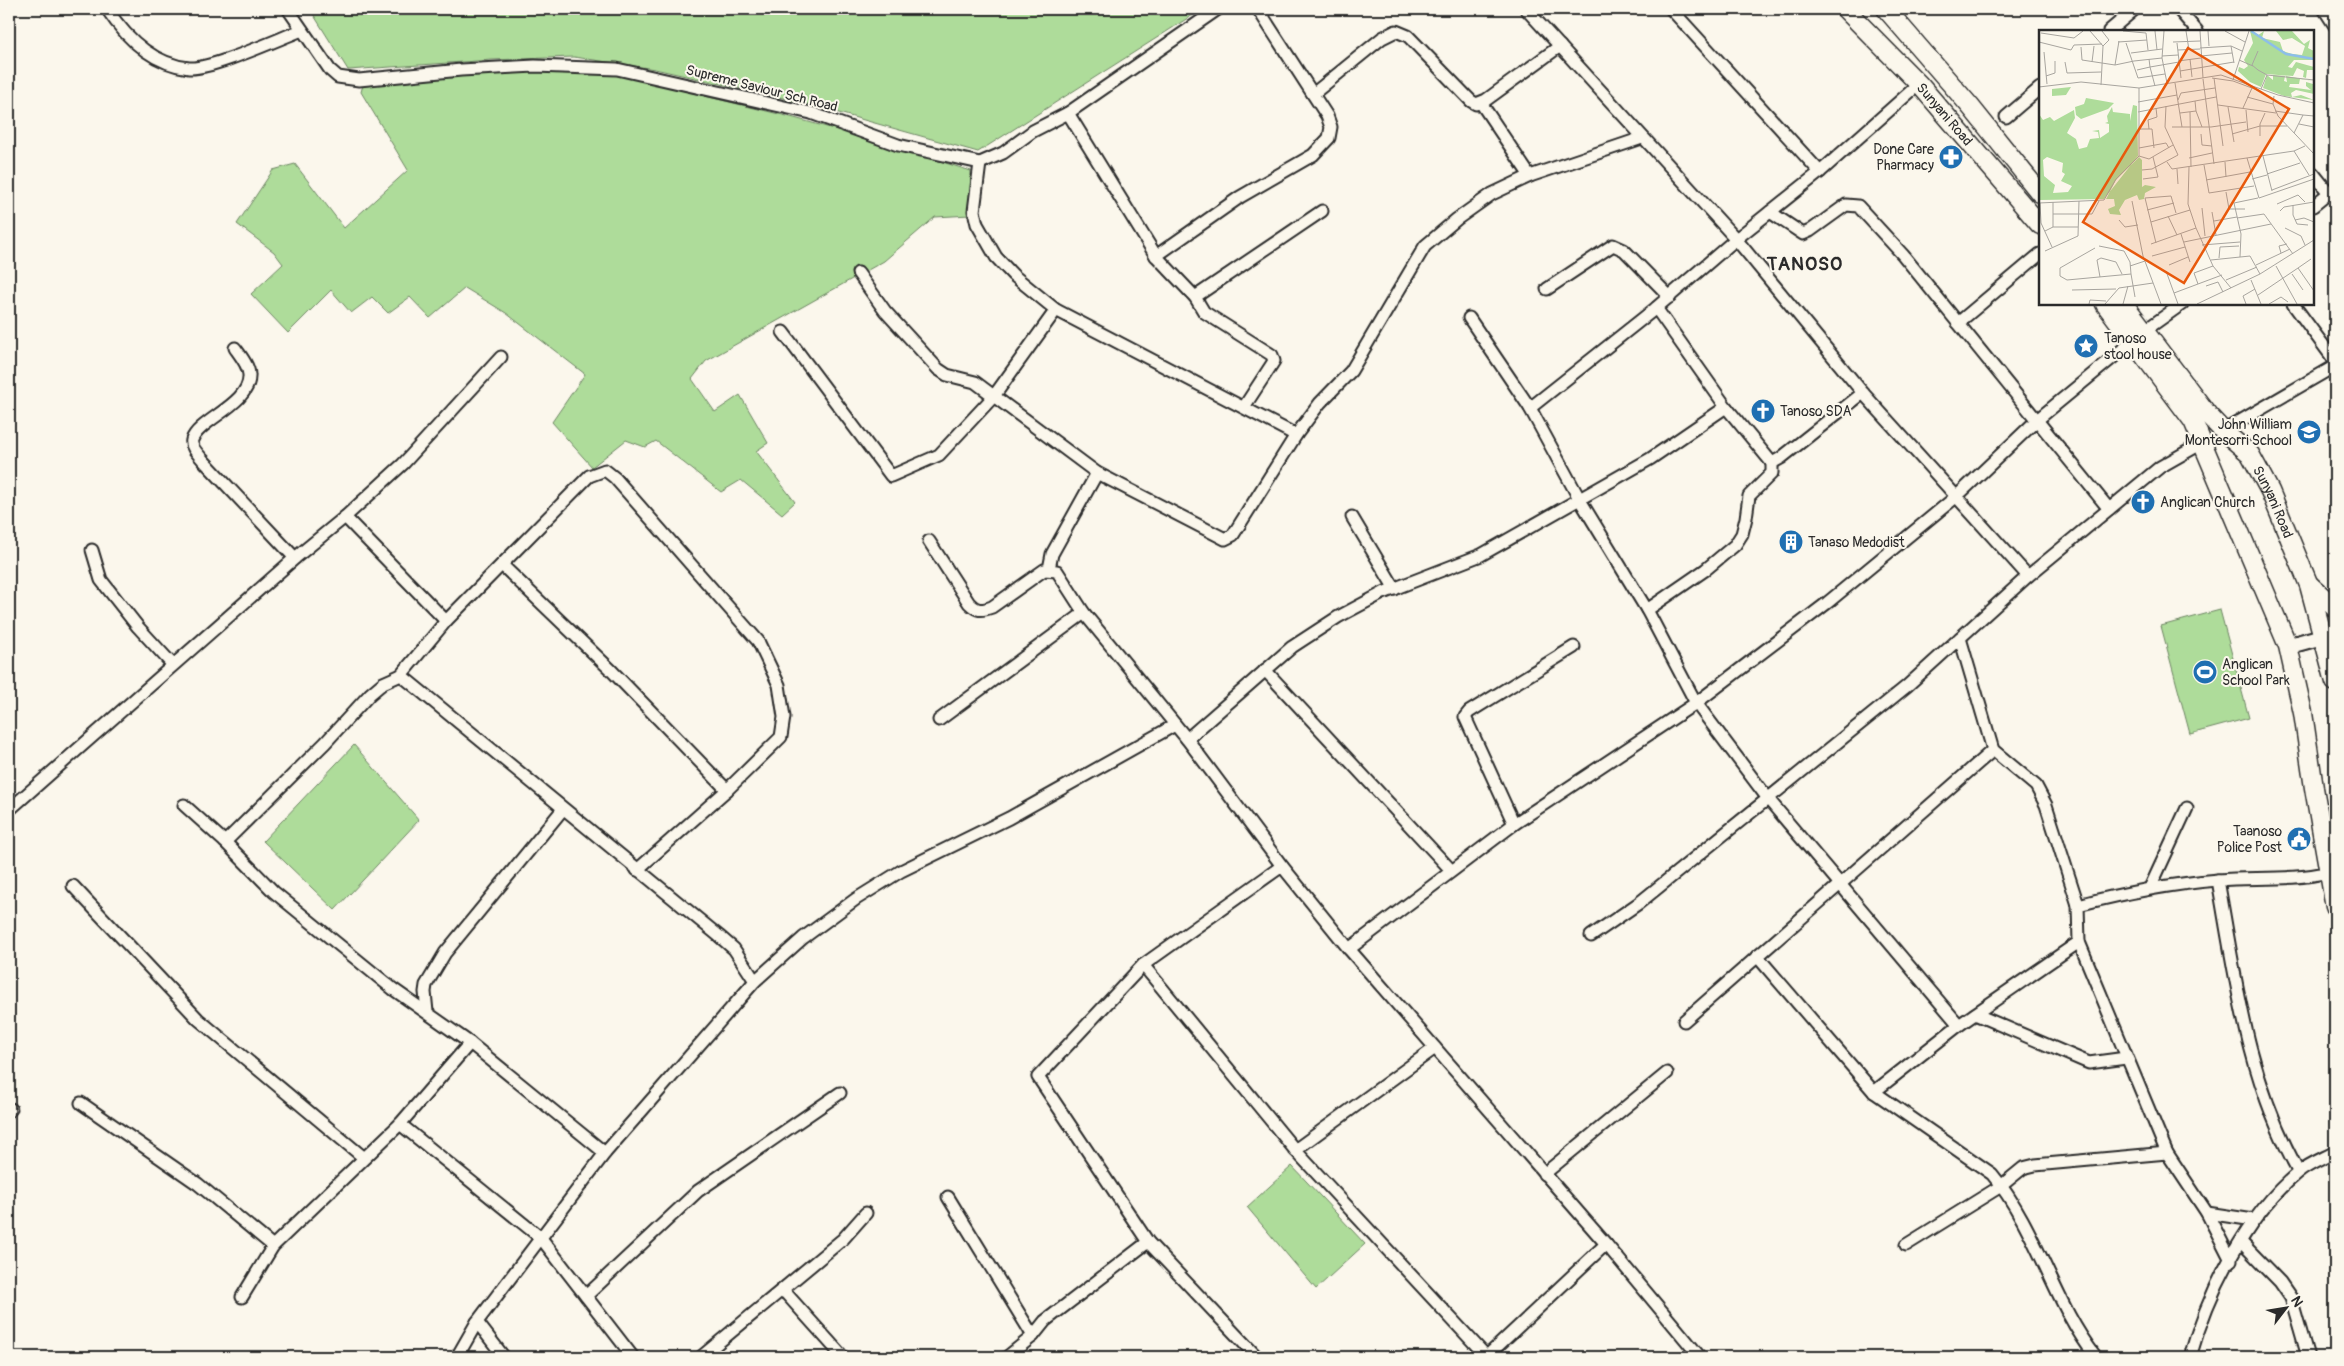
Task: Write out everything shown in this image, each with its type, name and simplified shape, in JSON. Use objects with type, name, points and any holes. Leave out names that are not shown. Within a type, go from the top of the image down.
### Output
[{"type":"main road","name":"Sunyani Road","points":[[1845,9],[1919,84],[2039,224]]},
{"type":"main road","name":"Sunyani Road","points":[[1886,9],[1970,106],[2039,192]]},
{"type":"main road","name":"Sunyani Road","points":[[2106,305],[2138,336],[2224,432],[2250,454],[2270,491],[2330,635],[2335,682]]},
{"type":"main road","name":"Sunyani Road","points":[[2124,305],[2138,336],[2193,421],[2204,442],[2288,646],[2303,713],[2335,907]]},
{"type":"main road","points":[[2309,585],[2335,608]]},
{"type":"street","points":[[108,9],[136,45],[165,61],[190,68],[209,65],[302,30]]},
{"type":"street","name":"Supreme Saviour Sch Road","points":[[288,9],[330,70],[347,80],[387,78],[461,70],[535,66],[617,69],[811,113],[898,145],[980,163]]},
{"type":"street","points":[[1218,9],[1068,113],[1033,131],[1003,153],[980,163],[974,211],[977,224],[996,257],[1013,275],[1056,310],[1296,435]]},
{"type":"street","points":[[1156,256],[1240,197],[1313,155],[1328,138],[1331,127],[1327,116],[1258,9]]},
{"type":"street","points":[[1526,9],[1736,239],[1864,393],[2028,576]]},
{"type":"street","points":[[1671,9],[1820,172]]},
{"type":"street","points":[[2110,30],[2135,9]]},
{"type":"street","points":[[2178,9],[2196,30]]},
{"type":"street","points":[[2324,9],[2334,23]]},
{"type":"street","points":[[1313,94],[1382,38],[1396,31],[1408,36],[1471,102],[1481,103],[1560,46]]},
{"type":"street","points":[[1530,408],[1670,297],[1736,239],[1820,172],[1919,84]]},
{"type":"street","points":[[2006,117],[2039,89]]},
{"type":"street","points":[[1481,103],[1530,176]]},
{"type":"street","points":[[1068,113],[1156,256],[1195,297],[1204,312],[1272,355],[1274,361],[1271,368],[1244,407]]},
{"type":"street","points":[[858,273],[885,311],[938,369],[947,375],[975,382],[1097,472],[1225,540],[1233,535],[1296,435],[1320,404],[1352,370],[1425,246],[1457,219],[1492,194],[1530,176],[1642,138]]},
{"type":"street","points":[[2314,174],[2332,191],[2314,205]]},
{"type":"street","points":[[1770,212],[1802,234],[1810,232],[1846,205],[1858,206],[1958,323],[2109,509]]},
{"type":"street","points":[[1195,297],[1322,211]]},
{"type":"street","points":[[1547,289],[1613,245],[1624,250],[1670,297]]},
{"type":"street","points":[[1958,323],[2039,255]]},
{"type":"street","points":[[1349,949],[1514,824],[1696,703],[1827,603],[1957,496],[2037,420],[2138,336],[2181,305]]},
{"type":"street","points":[[2294,305],[2335,361]]},
{"type":"street","points":[[1647,610],[1705,570],[1735,545],[1746,518],[1749,496],[1772,473],[1772,462],[1726,406],[1656,308]]},
{"type":"street","points":[[783,332],[891,476],[939,455],[994,396],[1056,310]]},
{"type":"street","points":[[1470,318],[1530,408],[1580,500],[1647,610],[1696,703],[1769,800],[1959,1025]]},
{"type":"street","points":[[235,348],[249,374],[248,383],[233,404],[200,430],[192,439],[192,444],[203,460],[295,558]]},
{"type":"street","points":[[9,810],[172,664],[345,517],[403,464],[501,356]]},
{"type":"street","points":[[2224,432],[2335,366]]},
{"type":"street","points":[[1772,462],[1781,458],[1864,393]]},
{"type":"street","points":[[1187,739],[1292,647],[1338,617],[1382,593],[1481,556],[1650,459],[1726,406]]},
{"type":"street","points":[[1591,936],[1639,902],[1769,800],[1907,686],[2028,576],[2160,467],[2204,442]]},
{"type":"street","points":[[226,842],[325,743],[370,694],[383,684],[401,675],[446,621],[589,476],[605,470],[615,478],[758,641],[779,685],[784,717],[782,737],[728,790],[637,870]]},
{"type":"street","points":[[929,541],[969,603],[976,610],[983,611],[992,607],[1050,562],[1097,472]]},
{"type":"street","points":[[345,517],[446,621]]},
{"type":"street","points":[[1352,517],[1395,589]]},
{"type":"street","points":[[92,550],[101,580],[131,619],[172,664]]},
{"type":"street","points":[[1050,562],[1084,613],[1187,739],[1282,866],[1349,949],[1606,1244],[1700,1357]]},
{"type":"street","points":[[502,564],[611,670],[728,790]]},
{"type":"street","points":[[939,720],[1084,613]]},
{"type":"street","points":[[2288,646],[2330,635]]},
{"type":"street","points":[[1960,638],[1993,750],[2036,786],[2046,805],[2078,905],[2078,942],[2166,1153],[2207,1213],[2231,1260]]},
{"type":"street","points":[[1514,824],[1465,717],[1469,712],[1574,647]]},
{"type":"street","points":[[1265,670],[1452,870]]},
{"type":"street","points":[[401,675],[729,945],[755,981]]},
{"type":"street","points":[[457,1357],[477,1322],[605,1153],[755,981],[803,938],[856,899],[901,870],[1009,818],[1175,725]]},
{"type":"street","points":[[1684,1021],[1840,882],[1993,750]]},
{"type":"street","points":[[184,805],[226,842],[274,892],[393,989],[470,1043],[605,1153]]},
{"type":"street","points":[[2150,888],[2187,808]]},
{"type":"street","points":[[427,1012],[426,985],[445,953],[563,809]]},
{"type":"street","points":[[1258,1357],[1148,1242],[1038,1077],[1143,965],[1282,866]]},
{"type":"street","points":[[2078,905],[2150,888],[2218,880],[2307,877],[2328,872]]},
{"type":"street","points":[[2218,880],[2250,1048],[2263,1095],[2282,1143],[2299,1172]]},
{"type":"street","points":[[73,886],[198,1019],[363,1157]]},
{"type":"street","points":[[1874,1092],[1959,1025],[2078,942]]},
{"type":"street","points":[[1757,956],[1874,1092],[1992,1174],[2022,1219],[2069,1316],[2096,1357]]},
{"type":"street","points":[[1143,965],[1294,1150],[1486,1357],[1606,1244]]},
{"type":"street","points":[[1975,1014],[2088,1063],[2126,1058]]},
{"type":"street","points":[[242,1297],[273,1246],[363,1157],[400,1124],[470,1043]]},
{"type":"street","points":[[1294,1150],[1435,1048]]},
{"type":"street","points":[[1544,1174],[1667,1074]]},
{"type":"street","points":[[586,1296],[698,1191],[840,1093]]},
{"type":"street","points":[[81,1103],[198,1184],[273,1246]]},
{"type":"street","points":[[400,1124],[541,1238],[633,1357]]},
{"type":"street","points":[[2190,1357],[2208,1302],[2254,1220],[2299,1172],[2335,1152]]},
{"type":"street","points":[[1906,1244],[2001,1186],[2023,1168],[2035,1165],[2166,1153]]},
{"type":"street","points":[[948,1198],[1033,1336]]},
{"type":"street","points":[[701,1357],[843,1239],[866,1213]]},
{"type":"street","points":[[2207,1213],[2254,1220]]},
{"type":"street","points":[[1007,1357],[1033,1336],[1045,1321],[1148,1242]]},
{"type":"street","points":[[2241,1242],[2280,1282],[2291,1298],[2308,1357]]},
{"type":"street","points":[[783,1290],[843,1357]]},
{"type":"street","points":[[477,1322],[504,1357]]},
{"type":"green space","points":[[310,9],[1202,9],[978,152],[796,101],[655,69],[574,57],[491,60],[348,70]]},
{"type":"green space","points":[[566,71],[615,74],[787,116],[863,137],[971,171],[970,215],[935,217],[884,261],[706,361],[692,379],[715,412],[740,395],[768,443],[756,451],[795,502],[782,514],[741,480],[721,492],[656,441],[645,447],[626,440],[592,467],[552,422],[585,374],[506,313],[465,288],[430,318],[410,297],[388,313],[372,297],[351,313],[331,290],[288,333],[251,294],[283,264],[274,252],[237,224],[273,170],[295,164],[344,228],[408,170],[361,92],[363,85],[462,75]]},
{"type":"green space","name":"Anglican School Park","points":[[2220,610],[2249,718],[2190,734],[2161,626]]},
{"type":"green space","points":[[354,745],[419,820],[335,910],[263,841]]},
{"type":"green space","points":[[1292,1166],[1365,1244],[1316,1289],[1247,1207]]},
{"type":"place","name":"Done Care Pharmacy","points":[[1951,157]]},
{"type":"place","name":"Tanoso stool house","points":[[2086,346]]},
{"type":"place","name":"Tanoso SDA","points":[[1763,411]]},
{"type":"place","name":"John William Montesorri School","points":[[2309,432]]},
{"type":"place","name":"Anglican Church","points":[[2143,502]]},
{"type":"place","name":"Tanaso Medodist","points":[[1791,542]]},
{"type":"place","name":"Anglican School Park","points":[[2205,672]]},
{"type":"place","name":"Taanoso Police Post","points":[[2299,839]]},
{"type":"district","name":"TANOSO","points":[[1805,263]]}]
